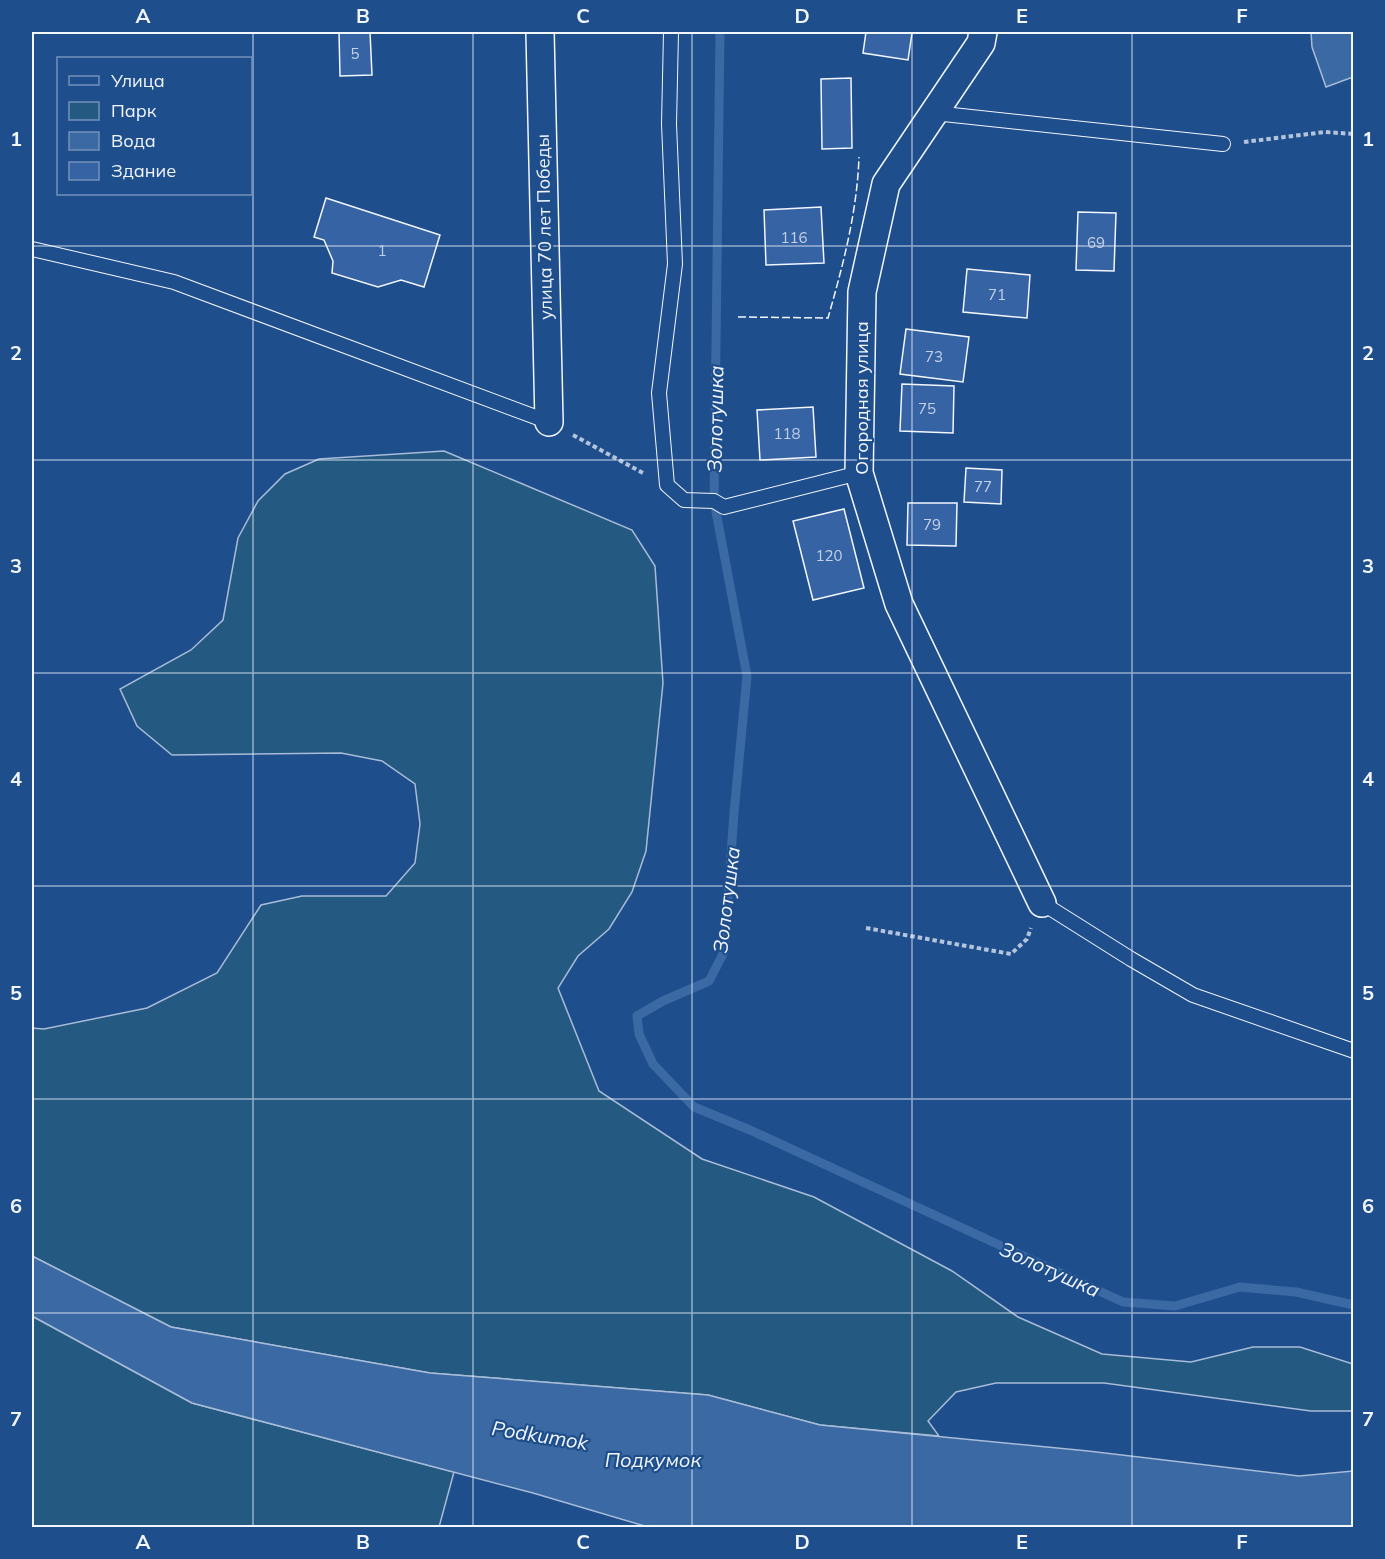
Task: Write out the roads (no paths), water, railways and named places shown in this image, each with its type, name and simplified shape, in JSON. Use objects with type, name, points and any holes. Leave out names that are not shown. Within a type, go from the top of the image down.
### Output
[{"type":"street","name":"улица 70 лет Победы","points":[[540,32],[549,422]]},
{"type":"street","name":"Огородная улица","points":[[983,32],[981,43],[886,184],[862,292],[859,473],[899,604],[1042,903]]},
{"type":"lane","points":[[671,32],[669,124],[675,264],[659,393],[667,485],[684,500],[714,501],[724,507],[859,473]]},
{"type":"lane","points":[[934,112],[1223,144]]},
{"type":"lane","points":[[32,249],[174,282],[549,422]]},
{"type":"lane","points":[[1042,903],[1193,995],[1353,1051]]},
{"type":"water","points":[[1311,32],[1353,32],[1353,77],[1326,87],[1312,47]]},
{"type":"water","name":"Подкумок","points":[[32,1256],[171,1327],[430,1373],[708,1395],[820,1425],[1088,1451],[1299,1476],[1353,1471],[1353,1527],[648,1527],[533,1493],[192,1403],[32,1316]]},
{"type":"waterway","name":"Золотушка","points":[[720,32],[714,501],[747,676],[724,952],[709,981],[663,1001],[637,1016],[639,1034],[653,1064],[694,1107],[750,1130],[1123,1302],[1175,1306],[1240,1287],[1296,1292],[1354,1305]]},
{"type":"water label","name":"Podkumok","points":[[540,1435]]}]
